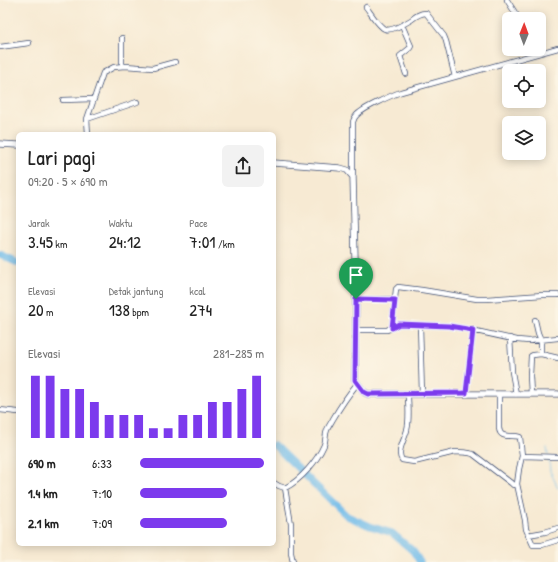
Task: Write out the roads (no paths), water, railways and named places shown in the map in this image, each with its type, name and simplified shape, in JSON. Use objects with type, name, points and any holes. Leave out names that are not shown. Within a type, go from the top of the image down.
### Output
[{"type":"street","points":[[507,0],[515,12]]},
{"type":"street","points":[[366,7],[384,29],[389,30],[402,25],[420,14],[426,13],[444,36],[455,76]]},
{"type":"street","points":[[402,25],[411,46],[400,56],[406,74]]},
{"type":"street","points":[[122,38],[122,66]]},
{"type":"street","points":[[0,46],[29,43]]},
{"type":"street","points":[[546,50],[558,48]]},
{"type":"street","points":[[518,56],[401,92],[388,97],[356,115],[353,122],[356,299],[355,380],[364,392],[368,394],[558,394]]},
{"type":"street","points":[[88,132],[87,119],[103,73],[114,67],[122,66],[153,68],[175,62]]},
{"type":"street","points":[[63,100],[94,99]]},
{"type":"street","points":[[87,119],[137,102]]},
{"type":"street","points":[[0,144],[16,146]]},
{"type":"street","points":[[276,163],[340,168],[347,170],[353,177]]},
{"type":"street","points":[[392,328],[396,289],[399,287],[477,299],[558,294]]},
{"type":"street","points":[[356,299],[395,300]]},
{"type":"street","points":[[535,320],[541,340],[541,354]]},
{"type":"street","points":[[355,330],[387,330],[399,324],[449,326],[529,341],[558,338]]},
{"type":"street","points":[[420,325],[422,394]]},
{"type":"street","points":[[466,393],[473,330]]},
{"type":"street","points":[[510,338],[512,372],[516,394]]},
{"type":"street","points":[[532,394],[530,376],[531,356],[534,354],[541,354],[558,358]]},
{"type":"street","points":[[276,484],[285,488],[297,481],[311,465],[322,450],[327,430],[333,419],[349,393],[357,384]]},
{"type":"street","points":[[408,394],[409,417],[407,429],[400,450],[402,460],[414,462],[455,452],[468,452],[473,454],[513,485],[517,484]]},
{"type":"street","points":[[499,394],[500,432],[504,435],[520,437],[522,456],[517,484],[528,534],[533,545],[542,545],[558,540]]},
{"type":"street","points":[[0,410],[16,412]]},
{"type":"street","points":[[522,456],[558,457]]},
{"type":"street","points":[[285,488],[291,524],[291,553],[293,562]]},
{"type":"street","points":[[528,534],[545,532],[558,528]]},
{"type":"waterway","points":[[0,255],[16,262]]},
{"type":"waterway","points":[[276,447],[347,516],[370,526],[392,533],[413,551],[420,562]]},
{"type":"waterway","points":[[547,448],[548,455]]},
{"type":"waterway","points":[[549,459],[550,471],[558,488]]}]
